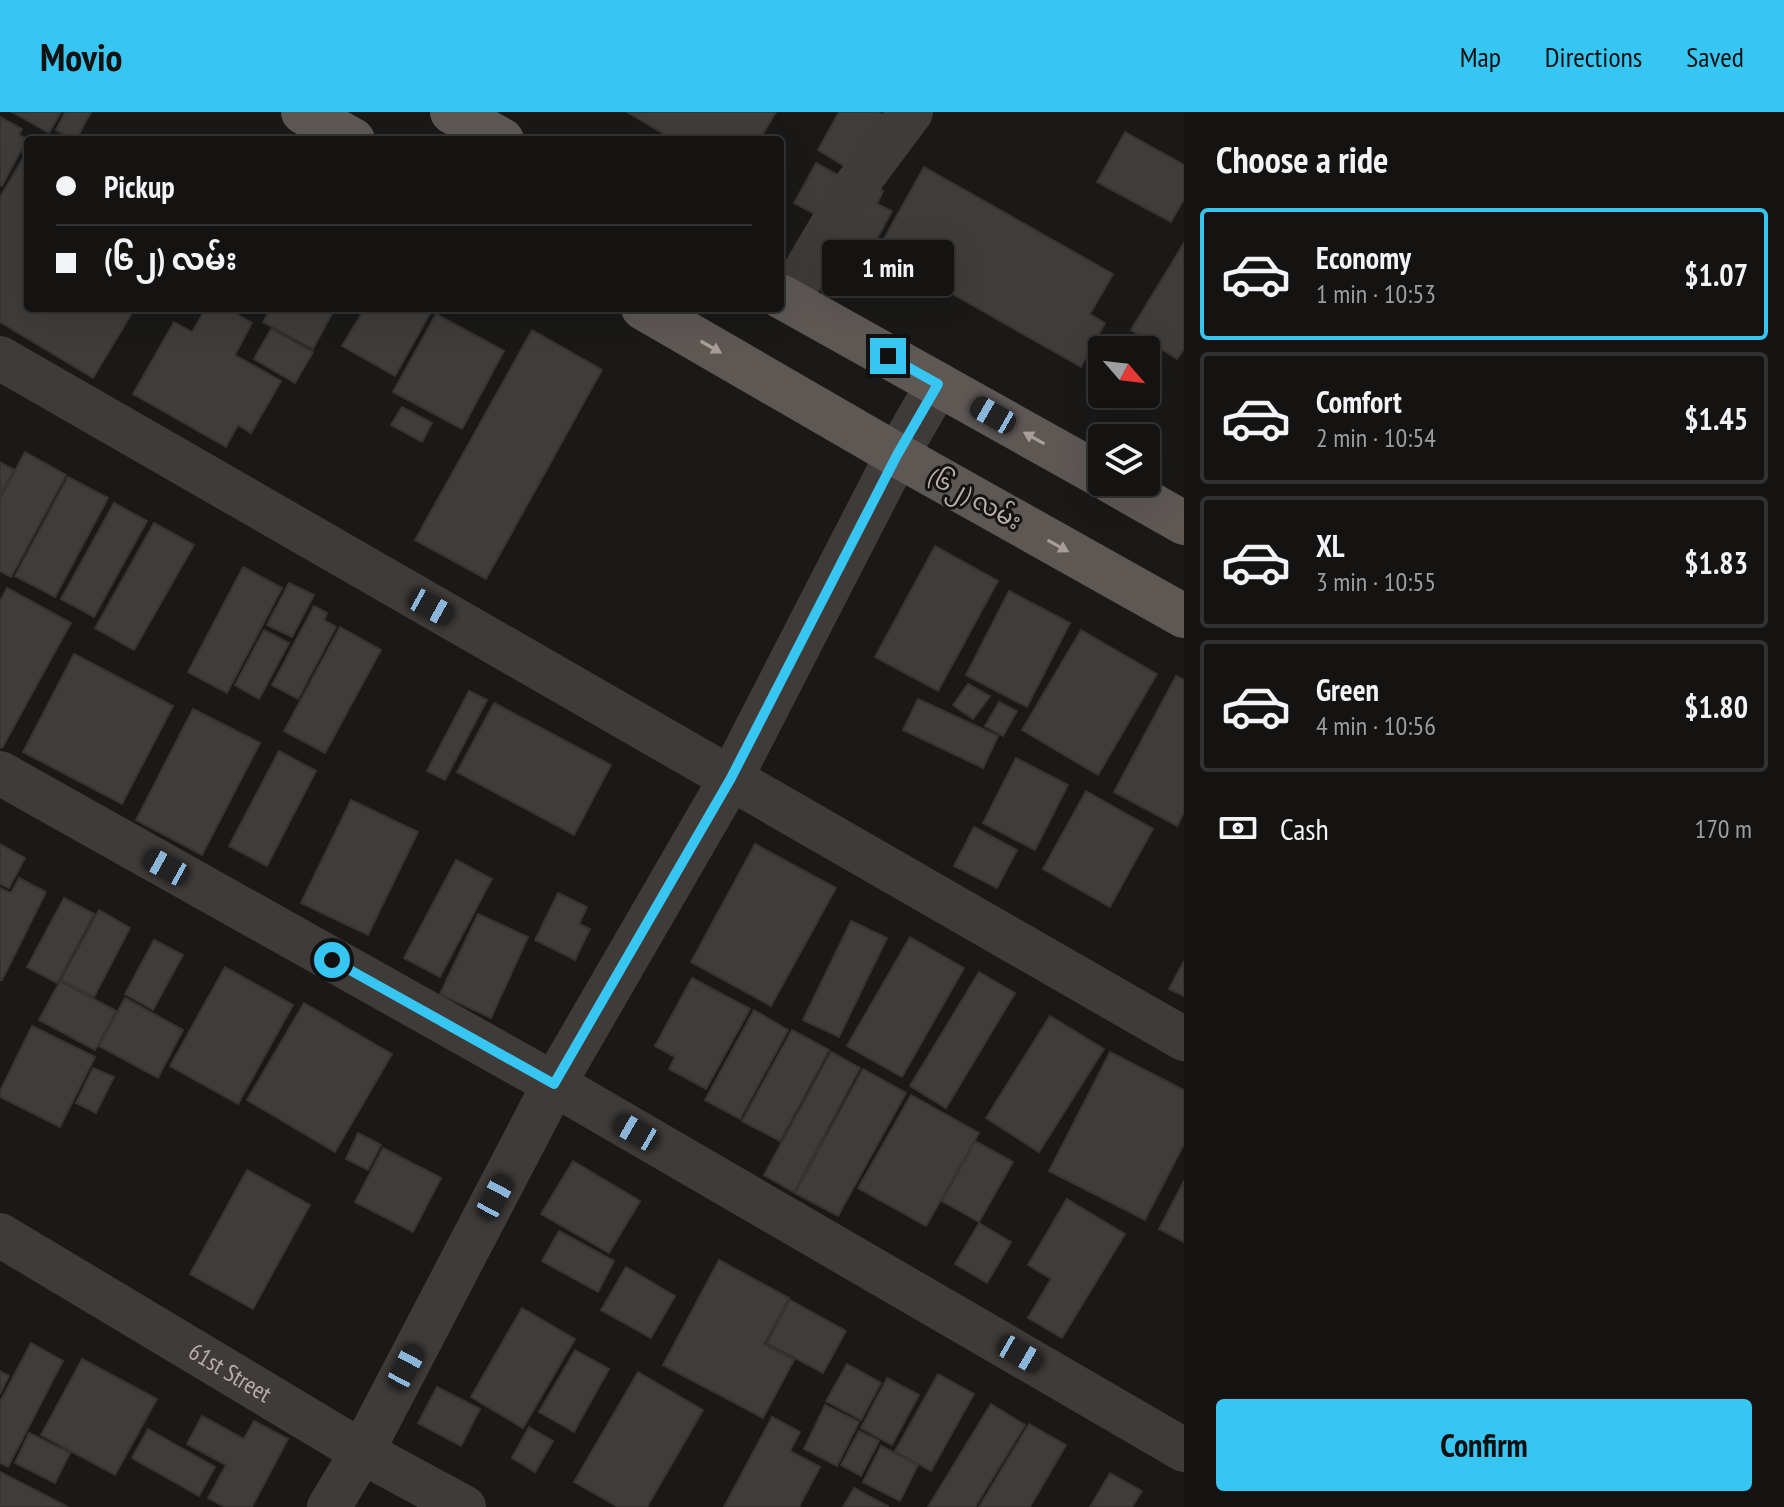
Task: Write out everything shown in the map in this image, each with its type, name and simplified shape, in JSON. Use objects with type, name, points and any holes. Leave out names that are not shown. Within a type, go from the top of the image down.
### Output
[{"type":"main road","points":[[303,112],[346,136]]},
{"type":"main road","points":[[452,112],[495,136]]},
{"type":"main road","points":[[784,298],[1088,468]]},
{"type":"main road","name":"(၆၂) လမ်း","points":[[650,312],[1184,616]]},
{"type":"main road","points":[[1137,496],[1184,523]]},
{"type":"street","points":[[784,298],[852,191],[911,112]]},
{"type":"street","points":[[0,358],[1184,1039]]},
{"type":"street","points":[[329,1507],[362,1452],[554,1084],[731,778],[897,455],[938,384]]},
{"type":"street","points":[[0,773],[554,1084],[1184,1450]]},
{"type":"street","name":"61st Street","points":[[0,1235],[362,1452],[464,1507]]},
{"type":"building","points":[[12,112],[61,112],[49,133]]},
{"type":"building","points":[[65,112],[91,112],[78,136],[68,136],[56,130]]},
{"type":"building","points":[[627,112],[776,112],[762,136],[667,136]]},
{"type":"building","points":[[839,112],[878,112],[883,115],[851,170],[818,150]]},
{"type":"building","points":[[0,117],[22,129],[19,135],[24,138],[24,145],[2,186]]},
{"type":"building","points":[[1125,132],[1184,165],[1184,199],[1171,222],[1097,182]]},
{"type":"building","points":[[24,157],[24,312],[133,312],[93,378],[0,322],[0,197]]},
{"type":"building","points":[[816,163],[845,179],[824,219],[794,203]]},
{"type":"building","points":[[924,167],[1113,274],[1090,314],[1105,323],[1098,336],[1088,336],[1088,354],[1081,367],[877,251]]},
{"type":"building","points":[[867,182],[883,191],[877,204],[892,211],[870,252],[838,235]]},
{"type":"building","points":[[1184,243],[1184,349],[1177,359],[1160,348],[1160,336],[1141,336],[1131,330]]},
{"type":"building","points":[[204,312],[233,312],[252,323],[235,355],[281,381],[251,433],[238,425],[226,447],[133,394],[174,322],[192,332]]},
{"type":"building","points":[[269,312],[333,312],[313,349],[263,322]]},
{"type":"building","points":[[363,312],[431,312],[395,376],[342,346]]},
{"type":"building","points":[[436,314],[504,351],[462,429],[393,392]]},
{"type":"building","points":[[271,329],[313,352],[295,383],[254,359]]},
{"type":"building","points":[[532,330],[602,370],[486,579],[415,540]]},
{"type":"building","points":[[402,407],[432,423],[422,442],[391,425]]},
{"type":"building","points":[[25,452],[66,475],[11,577],[0,571],[0,499]]},
{"type":"building","points":[[0,462],[14,470],[0,495]]},
{"type":"building","points":[[68,477],[108,498],[55,597],[15,576]]},
{"type":"building","points":[[114,503],[147,521],[94,617],[61,599]]},
{"type":"building","points":[[154,523],[194,545],[134,650],[95,628]]},
{"type":"building","points":[[935,546],[998,581],[938,691],[875,657]]},
{"type":"building","points":[[243,567],[282,588],[227,693],[188,672]]},
{"type":"building","points":[[289,583],[314,595],[292,637],[267,625]]},
{"type":"building","points":[[7,588],[71,623],[2,748],[0,601]]},
{"type":"building","points":[[1009,591],[1070,623],[1027,707],[966,675]]},
{"type":"building","points":[[314,606],[327,613],[324,620],[336,627],[298,699],[272,685]]},
{"type":"building","points":[[340,627],[381,650],[325,753],[284,731]]},
{"type":"building","points":[[264,630],[289,643],[259,699],[235,685]]},
{"type":"building","points":[[1081,630],[1157,674],[1098,775],[1022,730]]},
{"type":"building","points":[[74,654],[173,706],[122,804],[23,752]]},
{"type":"building","points":[[1176,676],[1184,680],[1184,812],[1177,826],[1114,792]]},
{"type":"building","points":[[968,684],[990,696],[973,719],[953,705]]},
{"type":"building","points":[[469,691],[487,700],[445,780],[427,771]]},
{"type":"building","points":[[918,699],[998,736],[983,768],[903,730]]},
{"type":"building","points":[[999,702],[1017,711],[1003,736],[985,726]]},
{"type":"building","points":[[494,703],[611,765],[574,835],[457,772]]},
{"type":"building","points":[[193,709],[260,743],[202,855],[136,820]]},
{"type":"building","points":[[279,751],[316,771],[267,866],[229,846]]},
{"type":"building","points":[[1016,758],[1068,785],[1035,850],[983,823]]},
{"type":"building","points":[[1086,791],[1153,829],[1110,907],[1043,869]]},
{"type":"building","points":[[351,800],[418,832],[368,935],[301,903]]},
{"type":"building","points":[[974,827],[1017,850],[997,888],[954,866]]},
{"type":"building","points":[[0,844],[25,858],[9,888],[0,884]]},
{"type":"building","points":[[755,844],[836,888],[771,1006],[691,962]]},
{"type":"building","points":[[456,860],[492,879],[440,977],[404,958]]},
{"type":"building","points":[[19,878],[46,892],[0,980],[0,888],[11,893]]},
{"type":"building","points":[[558,893],[587,907],[579,924],[590,929],[575,960],[535,940]]},
{"type":"building","points":[[64,898],[94,914],[57,983],[27,967]]},
{"type":"building","points":[[99,910],[130,928],[94,997],[61,980]]},
{"type":"building","points":[[478,914],[528,937],[491,1018],[440,994]]},
{"type":"building","points":[[851,921],[887,938],[839,1037],[803,1020]]},
{"type":"building","points":[[910,937],[964,968],[902,1077],[847,1046]]},
{"type":"building","points":[[154,940],[183,955],[153,1010],[125,994]]},
{"type":"building","points":[[1184,961],[1184,996],[1169,989]]},
{"type":"building","points":[[225,967],[293,1005],[238,1104],[170,1066]]},
{"type":"building","points":[[979,972],[1015,993],[946,1108],[910,1086]]},
{"type":"building","points":[[692,978],[750,1009],[706,1089],[669,1069],[675,1057],[655,1046]]},
{"type":"building","points":[[60,981],[116,1011],[95,1050],[39,1020]]},
{"type":"building","points":[[125,998],[183,1030],[158,1078],[99,1046]]},
{"type":"building","points":[[304,1003],[392,1054],[335,1152],[247,1100]]},
{"type":"building","points":[[754,1010],[788,1030],[740,1119],[705,1100]]},
{"type":"building","points":[[1050,1016],[1104,1049],[1039,1152],[986,1118]]},
{"type":"building","points":[[32,1026],[95,1057],[60,1127],[0,1097],[0,1091]]},
{"type":"building","points":[[792,1030],[829,1050],[780,1141],[742,1121]]},
{"type":"building","points":[[831,1052],[860,1068],[794,1192],[764,1175]]},
{"type":"building","points":[[1110,1052],[1184,1090],[1184,1144],[1145,1220],[1049,1171]]},
{"type":"building","points":[[93,1068],[114,1077],[96,1113],[76,1103]]},
{"type":"building","points":[[863,1069],[906,1093],[838,1216],[795,1193]]},
{"type":"building","points":[[911,1095],[979,1133],[926,1226],[858,1188]]},
{"type":"building","points":[[358,1133],[381,1145],[368,1170],[346,1159]]},
{"type":"building","points":[[975,1141],[1013,1162],[979,1222],[942,1201]]},
{"type":"building","points":[[383,1148],[441,1178],[413,1232],[355,1202]]},
{"type":"building","points":[[573,1161],[640,1201],[609,1253],[541,1214]]},
{"type":"building","points":[[247,1170],[310,1205],[253,1309],[190,1274]]},
{"type":"building","points":[[1184,1181],[1184,1242],[1159,1229]]},
{"type":"building","points":[[1067,1199],[1125,1234],[1062,1338],[1028,1318],[1051,1279],[1028,1265]]},
{"type":"building","points":[[979,1223],[1011,1242],[987,1283],[955,1264]]},
{"type":"building","points":[[559,1231],[614,1261],[598,1292],[542,1261]]},
{"type":"building","points":[[719,1260],[789,1298],[764,1344],[794,1360],[763,1418],[663,1365]]},
{"type":"building","points":[[626,1267],[675,1296],[651,1338],[601,1310]]},
{"type":"building","points":[[790,1300],[846,1331],[823,1373],[767,1343]]},
{"type":"building","points":[[522,1308],[575,1339],[523,1428],[471,1397]]},
{"type":"building","points":[[31,1343],[63,1361],[8,1467],[0,1463],[0,1402]]},
{"type":"building","points":[[575,1350],[609,1369],[574,1432],[539,1412]]},
{"type":"building","points":[[82,1359],[157,1399],[115,1475],[41,1435]]},
{"type":"building","points":[[847,1364],[881,1383],[861,1420],[826,1401]]},
{"type":"building","points":[[0,1371],[9,1376],[0,1394]]},
{"type":"building","points":[[638,1372],[703,1410],[647,1507],[618,1507],[574,1482]]},
{"type":"building","points":[[938,1374],[974,1394],[931,1471],[895,1451]]},
{"type":"building","points":[[887,1378],[919,1395],[892,1445],[861,1428]]},
{"type":"building","points":[[437,1387],[480,1409],[461,1446],[418,1423]]},
{"type":"building","points":[[991,1404],[1025,1425],[975,1507],[928,1507]]},
{"type":"building","points":[[825,1405],[859,1422],[837,1466],[804,1449]]},
{"type":"building","points":[[202,1416],[244,1439],[254,1421],[288,1439],[252,1507],[225,1507],[208,1498],[226,1465],[187,1444]]},
{"type":"building","points":[[772,1417],[800,1432],[790,1451],[820,1467],[799,1507],[724,1507]]},
{"type":"building","points":[[1029,1424],[1066,1445],[1030,1507],[979,1507]]},
{"type":"building","points":[[529,1427],[553,1441],[535,1472],[512,1458]]},
{"type":"building","points":[[148,1429],[215,1467],[199,1496],[132,1458]]},
{"type":"building","points":[[859,1431],[879,1441],[861,1476],[841,1465]]},
{"type":"building","points":[[29,1433],[70,1453],[55,1483],[15,1463]]},
{"type":"building","points":[[881,1446],[918,1465],[900,1501],[863,1482]]},
{"type":"building","points":[[0,1472],[68,1507],[0,1507]]},
{"type":"building","points":[[1110,1473],[1142,1491],[1132,1507],[1090,1507]]},
{"type":"building","points":[[854,1488],[889,1507],[843,1507]]},
{"type":"route","points":[[332,960],[554,1084],[731,778],[897,455],[938,384],[888,356]]}]
